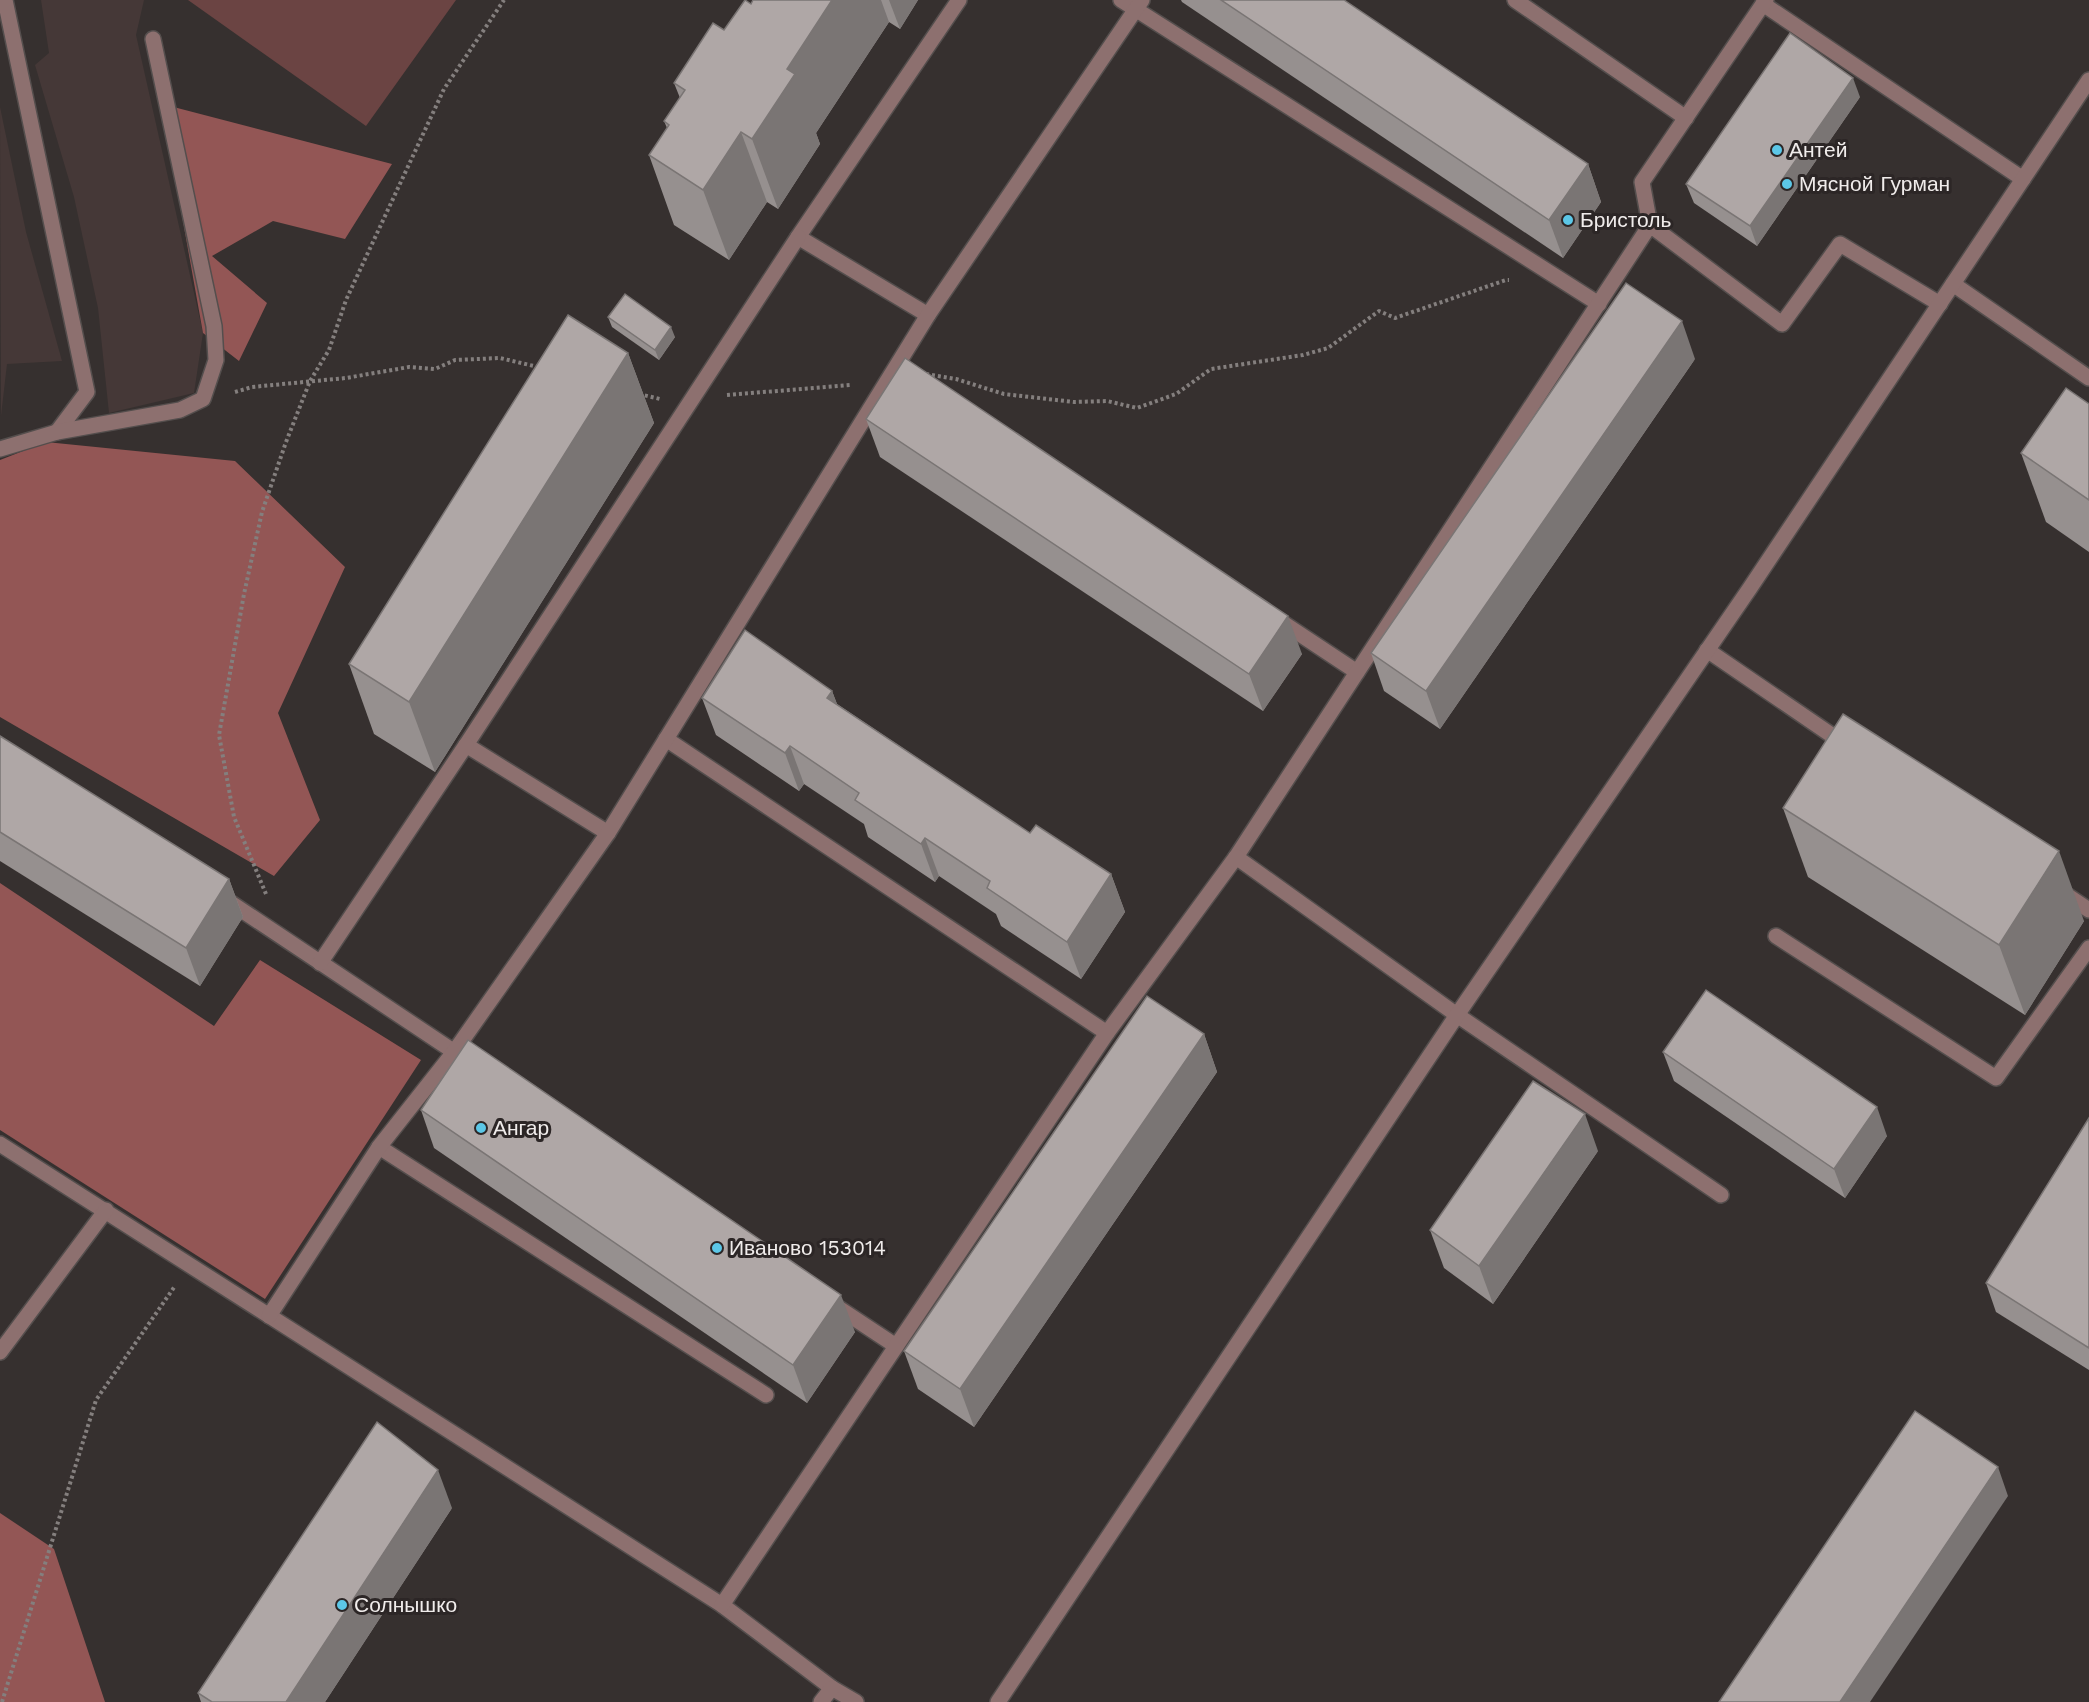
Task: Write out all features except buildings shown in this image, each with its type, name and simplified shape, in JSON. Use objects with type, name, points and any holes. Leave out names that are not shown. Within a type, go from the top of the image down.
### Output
[{"type":"street","points":[[5,0],[87,392],[57,432]]},
{"type":"street","points":[[320,963],[466,746],[798,237],[959,0]]},
{"type":"street","points":[[1121,0],[1139,5],[1599,303]]},
{"type":"street","points":[[1515,0],[1686,118]]},
{"type":"street","points":[[1940,304],[1840,244],[1782,324],[1650,225],[1642,182],[1764,2],[2023,179]]},
{"type":"street","points":[[269,1316],[379,1148],[454,1052],[608,832],[900,372],[928,315],[1139,5]]},
{"type":"street","points":[[0,449],[57,432],[180,410],[203,399],[216,360],[214,326],[153,39]]},
{"type":"street","points":[[999,1702],[1458,1015],[1707,650],[2089,80]]},
{"type":"street","points":[[722,1605],[1107,1033],[1236,857],[1650,225]]},
{"type":"street","points":[[798,237],[928,315]]},
{"type":"street","points":[[1953,284],[2089,378]]},
{"type":"street","points":[[1269,614],[1358,672]]},
{"type":"street","points":[[1707,650],[1854,750]]},
{"type":"street","points":[[666,739],[1107,1033]]},
{"type":"street","points":[[466,746],[608,832]]},
{"type":"street","points":[[1236,857],[1458,1015],[1721,1195]]},
{"type":"street","points":[[2050,884],[2089,910]]},
{"type":"street","points":[[207,887],[474,1065]]},
{"type":"street","points":[[1776,936],[1996,1078],[2089,948]]},
{"type":"street","points":[[0,1144],[722,1605],[832,1688],[856,1702]]},
{"type":"street","points":[[379,1148],[766,1395]]},
{"type":"street","points":[[0,1352],[106,1210]]},
{"type":"street","points":[[818,1294],[896,1346]]},
{"type":"street","points":[[821,1702],[832,1688]]},
{"type":"path","points":[[286,939],[234,817],[219,735],[244,594],[262,512],[310,381],[329,350],[346,300],[444,89],[504,0]]},
{"type":"path","points":[[632,392],[658,400],[671,396],[693,398],[872,384],[900,372],[956,379],[1004,394],[1074,402],[1107,401],[1137,408],[1176,394],[1211,369],[1303,355],[1328,348],[1379,311],[1395,318],[1506,280],[1514,281]]},
{"type":"path","points":[[203,399],[252,387],[346,378],[409,367],[435,369],[455,360],[500,358],[547,369]]},
{"type":"path","points":[[2,1702],[96,1400],[190,1265]]},
{"type":"shaded area","points":[[41,0],[144,0],[136,35],[203,333],[194,393],[109,413],[98,308],[74,197],[35,65],[49,53]]},
{"type":"shaded area","points":[[188,0],[456,0],[366,126]]},
{"type":"shaded area","points":[[162,104],[392,164],[345,239],[273,221],[212,256],[267,303],[239,361],[203,333]]},
{"type":"shaded area","points":[[0,107],[26,232],[62,361],[7,364],[1,416]]},
{"type":"shaded area","points":[[46,442],[235,461],[345,567],[278,713],[320,820],[274,876],[0,717],[0,460]]},
{"type":"shaded area","points":[[0,883],[214,1026],[260,960],[421,1060],[265,1299],[0,1130]]},
{"type":"shaded area","points":[[0,1513],[54,1549],[105,1702],[0,1702]]},
{"type":"place","name":"Антей","points":[[1777,150]]},
{"type":"place","name":"Мясной Гурман","points":[[1787,184]]},
{"type":"place","name":"Бристоль","points":[[1568,220]]},
{"type":"place","name":"Ангар","points":[[481,1128]]},
{"type":"place","name":"Иваново 153014","points":[[717,1248]]},
{"type":"place","name":"Солнышко","points":[[342,1605]]}]
